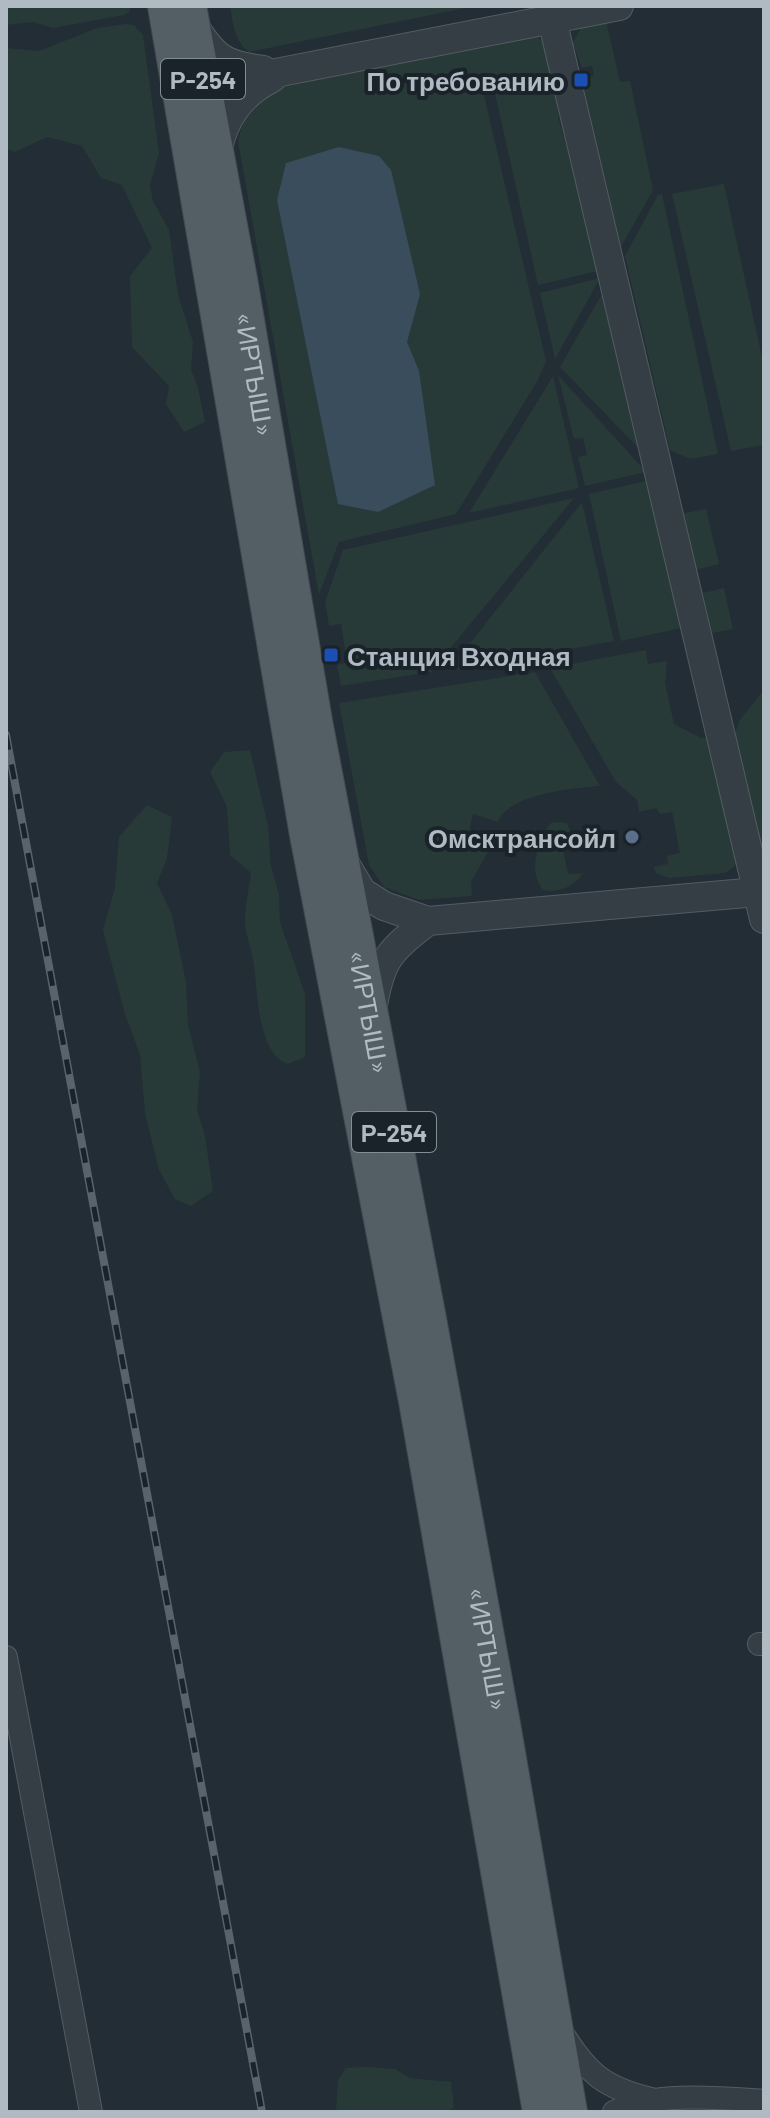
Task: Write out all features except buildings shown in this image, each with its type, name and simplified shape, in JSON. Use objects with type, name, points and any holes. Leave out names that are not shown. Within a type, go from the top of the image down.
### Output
[{"type":"main road","name":"«ИРТЫШ»","points":[[182,11],[304,819],[416,1401],[540,2112]]},
{"type":"main road","name":"«ИРТЫШ»","points":[[192,90],[217,152],[315,721],[503,1724],[570,2112]]},
{"type":"street","points":[[192,90],[619,6]]},
{"type":"street","points":[[182,11],[208,47],[226,62],[284,73]]},
{"type":"street","points":[[341,858],[362,892],[384,906],[428,921],[760,906],[552,19]]},
{"type":"street","points":[[217,152],[222,128],[235,106],[255,87],[284,73]]},
{"type":"street","points":[[372,1015],[377,980],[394,948],[428,921]]},
{"type":"street","points":[[6,1657],[91,2112]]},
{"type":"street","points":[[555,2021],[582,2064],[600,2080],[625,2093],[660,2101]]},
{"type":"street","points":[[614,2112],[630,2105],[714,2097],[764,2101]]},
{"type":"green space","points":[[6,6],[131,6],[124,15],[53,28],[33,22],[6,25]]},
{"type":"green space","points":[[230,6],[475,6],[249,52],[237,37]]},
{"type":"green space","points":[[605,16],[620,82],[630,81],[653,190],[621,247],[584,90],[585,79],[594,75],[592,66],[582,68],[573,43],[584,21]]},
{"type":"green space","points":[[134,25],[143,35],[159,153],[150,185],[153,201],[169,230],[178,295],[193,342],[191,369],[205,422],[184,432],[166,404],[169,386],[132,347],[130,276],[152,248],[122,185],[101,178],[82,146],[47,137],[15,152],[6,149],[6,48],[39,51],[97,28]]},
{"type":"green space","points":[[534,33],[549,48],[559,120],[568,152],[581,174],[602,270],[538,285],[494,89],[483,91],[546,361],[538,380],[456,514],[339,542],[319,595],[238,141],[243,123],[257,104],[279,88]]},
{"type":"green space","points":[[724,184],[764,366],[764,445],[731,451],[672,194]]},
{"type":"green space","points":[[662,194],[718,454],[690,459],[670,450],[625,256],[658,195]]},
{"type":"green space","points":[[600,278],[555,359],[540,293]]},
{"type":"green space","points":[[610,280],[653,463],[560,367]]},
{"type":"green space","points":[[558,375],[646,472],[585,486],[578,457],[587,455],[583,438],[574,439]]},
{"type":"green space","points":[[553,376],[579,488],[469,513]]},
{"type":"green space","points":[[654,479],[686,627],[621,641],[589,494]]},
{"type":"green space","points":[[574,498],[431,672],[341,686],[337,665],[347,662],[341,624],[329,626],[325,602],[343,550]]},
{"type":"green space","points":[[582,502],[614,641],[448,671]]},
{"type":"green space","points":[[706,509],[719,564],[695,570],[684,513]]},
{"type":"green space","points":[[724,588],[733,629],[712,633],[703,593]]},
{"type":"green space","points":[[646,650],[648,664],[667,661],[665,683],[674,724],[701,738],[715,737],[740,852],[735,866],[725,873],[669,878],[657,874],[653,867],[668,864],[667,856],[680,853],[672,812],[660,814],[656,808],[639,812],[637,800],[616,782],[550,668]]},
{"type":"green space","points":[[535,672],[600,786],[527,799],[504,812],[498,822],[473,814],[466,844],[489,850],[471,882],[472,896],[419,900],[384,887],[369,865],[339,703]]},
{"type":"green space","points":[[764,690],[764,860],[735,734],[739,721]]},
{"type":"green space","points":[[250,750],[268,826],[280,922],[305,994],[305,1057],[288,1064],[270,1047],[264,1033],[245,921],[251,873],[230,855],[227,807],[210,772],[224,752]]},
{"type":"green space","points":[[147,805],[172,817],[167,858],[157,883],[172,915],[186,982],[188,1025],[200,1072],[197,1110],[205,1136],[213,1191],[191,1206],[175,1199],[159,1170],[145,1113],[140,1055],[124,1011],[103,930],[115,888],[119,837]]},
{"type":"green space","points":[[551,823],[567,823],[571,833],[560,835],[568,874],[583,873],[566,888],[543,890],[536,874],[536,856],[546,830]]},
{"type":"green space","points":[[346,2068],[395,2069],[410,2078],[451,2082],[454,2107],[447,2112],[336,2112],[338,2080]]},
{"type":"water","points":[[339,147],[379,156],[391,170],[420,294],[407,342],[419,371],[435,485],[378,512],[338,504],[277,200],[286,163]]},
{"type":"railway","points":[[6,735],[262,2112]]},
{"type":"place","name":"По требованию","points":[[581,80]]},
{"type":"place","name":"Станция Входная","points":[[331,655]]},
{"type":"place","name":"Омсктрансойл","points":[[632,837]]}]
